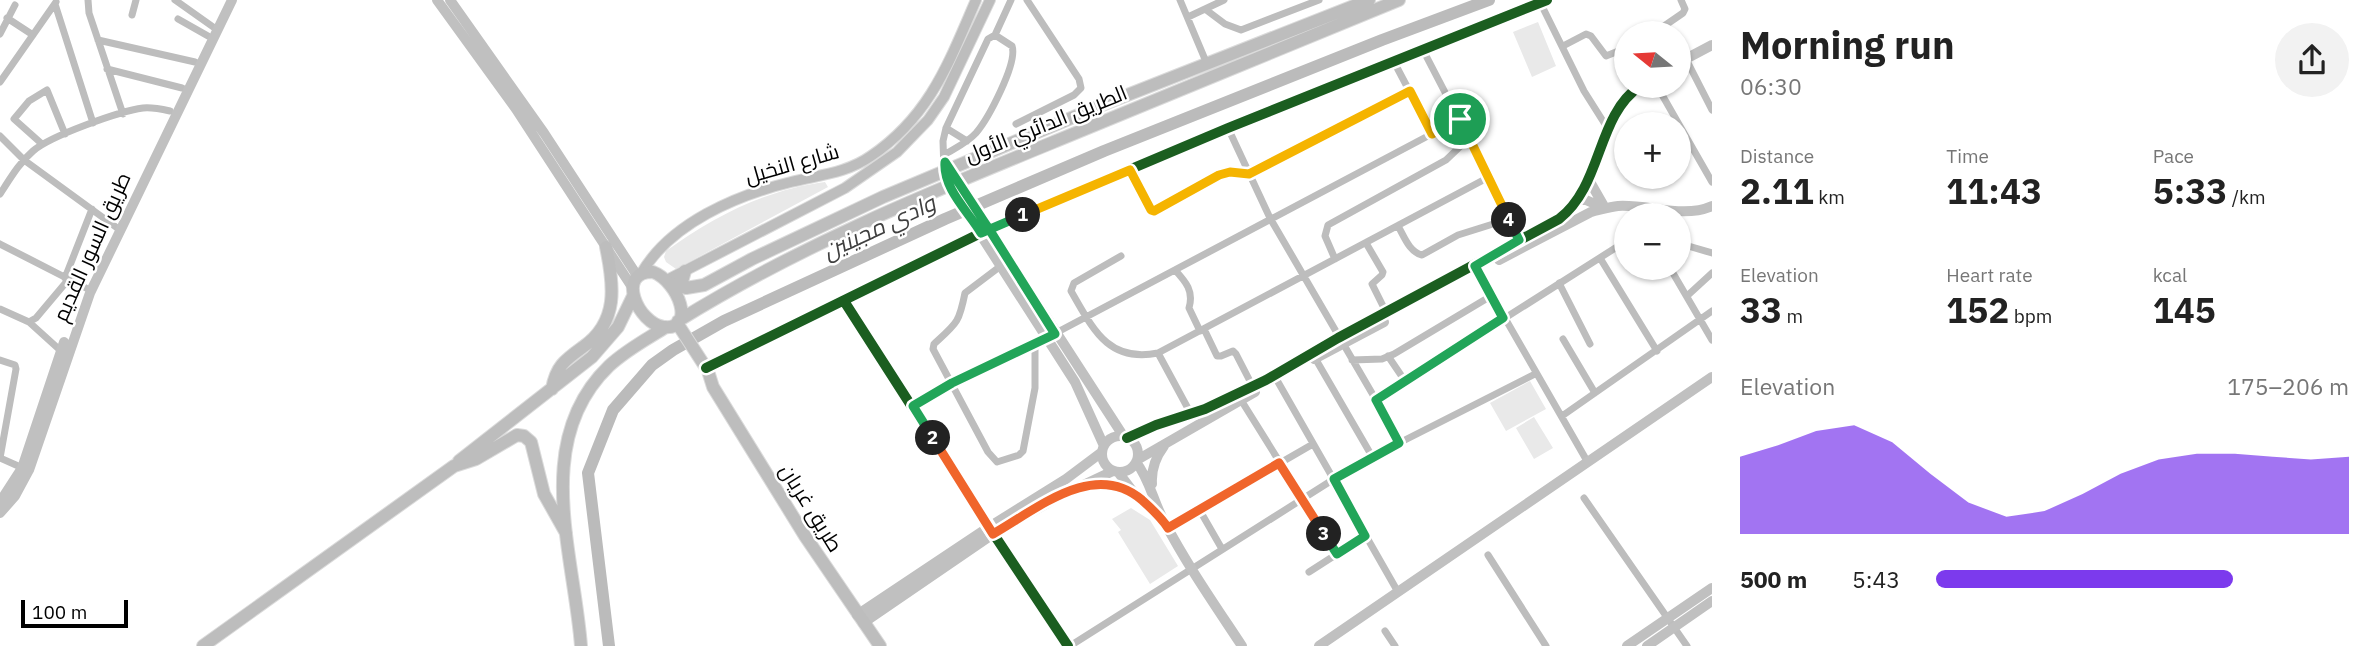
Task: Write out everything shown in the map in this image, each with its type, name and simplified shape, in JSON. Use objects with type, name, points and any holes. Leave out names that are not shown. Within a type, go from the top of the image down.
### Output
[{"type":"highway","name":"الطريق الدائري الأول","points":[[581,646],[561,492],[562,468],[579,408],[611,364],[675,328],[723,293],[786,259],[1083,113],[1368,0]]},
{"type":"highway","name":"الطريق الدائري الأول","points":[[686,288],[709,283],[752,259],[883,197],[951,177],[1399,0]]},
{"type":"highway","points":[[552,389],[557,369],[591,341],[609,316],[613,281],[606,247]]},
{"type":"highway","points":[[685,271],[682,278],[686,288]]},
{"type":"highway","points":[[203,646],[453,466],[592,357],[607,342],[624,317],[636,283],[653,272],[686,288]]},
{"type":"highway","points":[[636,283],[647,318],[656,325],[675,328],[681,314],[680,303],[668,281]]},
{"type":"highway","name":"طريق غريان","points":[[675,328],[693,355],[706,368],[713,387],[804,536],[880,646]]},
{"type":"highway","name":"طريق غريان","points":[[693,355],[701,377],[713,387]]},
{"type":"highway","points":[[453,466],[476,459],[514,437],[521,435],[527,438],[531,442],[544,494],[566,533]]},
{"type":"main road","name":"شارع النخيل","points":[[636,283],[654,255],[665,244],[712,212],[766,189],[844,170],[863,162],[889,143],[916,116],[932,94],[976,0]]},
{"type":"main road","points":[[668,281],[845,188],[897,152],[928,120],[944,97],[990,0]]},
{"type":"street","points":[[44,0],[54,3]]},
{"type":"street","points":[[88,0],[89,13],[123,114]]},
{"type":"street","points":[[132,15],[136,0]]},
{"type":"street","points":[[175,0],[213,30]]},
{"type":"street","name":"طريق السور القديم","points":[[0,502],[26,469],[61,351],[86,288],[226,0]]},
{"type":"street","name":"طريق السور القديم","points":[[0,513],[15,496],[79,321],[117,228],[170,111],[232,0]]},
{"type":"street","points":[[437,0],[516,109],[606,247],[636,283]]},
{"type":"street","points":[[450,0],[537,124],[636,283]]},
{"type":"street","points":[[1011,0],[995,35],[988,39],[946,128],[943,141],[951,177],[1052,336],[1103,449],[1105,463],[1162,517]]},
{"type":"street","points":[[1016,124],[1074,95],[1081,88],[1079,79],[1027,0]]},
{"type":"street","points":[[1180,0],[1208,65]]},
{"type":"street","points":[[1188,17],[1224,0]]},
{"type":"street","points":[[1205,9],[1225,24],[1241,30],[1319,0]]},
{"type":"street","points":[[1671,21],[1685,9],[1681,0]]},
{"type":"street","points":[[706,368],[844,301],[983,228],[1543,1],[1584,91],[1608,129]]},
{"type":"street","points":[[0,82],[54,3]]},
{"type":"street","points":[[54,3],[93,123]]},
{"type":"street","points":[[0,34],[15,5]]},
{"type":"street","points":[[7,18],[33,35]]},
{"type":"street","points":[[178,19],[213,30]]},
{"type":"street","points":[[1563,46],[1586,34],[1591,36],[1606,55],[1614,52]]},
{"type":"street","points":[[951,177],[967,141],[989,114],[1014,55],[1012,46],[995,35]]},
{"type":"street","points":[[98,40],[195,62]]},
{"type":"street","points":[[1691,56],[1712,45]]},
{"type":"street","points":[[1422,48],[1460,119],[1520,244]]},
{"type":"street","points":[[1394,60],[1432,134]]},
{"type":"street","points":[[107,69],[182,88]]},
{"type":"street","points":[[1691,76],[1712,110]]},
{"type":"street","points":[[41,144],[14,119],[29,101],[47,90],[65,134]]},
{"type":"street","points":[[1130,170],[1152,211],[1219,175],[1230,172],[1249,174],[1410,91]]},
{"type":"street","points":[[991,530],[1116,471],[1129,470],[1136,461],[1275,377],[1520,244],[1559,219],[1577,201],[1589,180],[1608,129],[1626,98]]},
{"type":"street","points":[[1664,98],[1712,182]]},
{"type":"street","points":[[0,194],[24,160],[41,144],[93,123],[142,108],[170,111]]},
{"type":"street","points":[[913,406],[952,383],[1052,336],[1269,218],[1460,119]]},
{"type":"street","points":[[946,128],[967,141]]},
{"type":"street","points":[[1227,128],[1269,218],[1399,443]]},
{"type":"street","points":[[1,138],[24,160],[117,228]]},
{"type":"street","points":[[1335,259],[1325,236],[1328,225],[1446,160],[1469,138]]},
{"type":"street","points":[[1122,256],[1071,286],[1071,291],[1087,317],[1112,348],[1142,356],[1158,353],[1489,177]]},
{"type":"street","points":[[1589,180],[1605,208]]},
{"type":"street","points":[[1577,201],[1586,200],[1605,208]]},
{"type":"street","points":[[1691,211],[1712,206]]},
{"type":"street","points":[[1520,244],[1591,212],[1614,207]]},
{"type":"street","points":[[29,322],[36,318],[66,279],[92,209]]},
{"type":"street","points":[[1398,226],[1410,248],[1416,254],[1422,255],[1458,235],[1509,219]]},
{"type":"street","points":[[983,228],[1002,265],[1137,450],[1136,461],[1144,472],[1162,517],[1190,569],[1242,646]]},
{"type":"street","points":[[1366,243],[1383,272],[1372,284],[1387,314]]},
{"type":"street","points":[[0,244],[86,288]]},
{"type":"street","points":[[1691,247],[1712,253]]},
{"type":"street","points":[[1376,400],[1614,250]]},
{"type":"street","points":[[1600,258],[1657,351]]},
{"type":"street","points":[[1002,265],[965,293],[957,323],[934,344],[933,349],[992,458],[997,462],[1019,455],[1023,451],[1035,388],[1035,344]]},
{"type":"street","points":[[860,619],[1056,485],[1103,449],[1112,438],[1125,437],[1191,414],[1275,377],[1315,358],[1387,314],[1476,268]]},
{"type":"street","points":[[1476,268],[1587,461]]},
{"type":"street","points":[[1175,271],[1187,283],[1192,299],[1189,308],[1217,356],[1235,352],[1253,387]]},
{"type":"street","points":[[1687,296],[1712,272]]},
{"type":"street","points":[[1677,280],[1712,340]]},
{"type":"street","points":[[1559,283],[1590,344]]},
{"type":"street","points":[[1352,360],[1382,359],[1491,296]]},
{"type":"street","points":[[844,301],[1069,646],[1334,479],[1535,374]]},
{"type":"street","points":[[0,309],[29,322],[61,351]]},
{"type":"street","points":[[1562,416],[1712,311]]},
{"type":"street","points":[[1563,339],[1595,393]]},
{"type":"street","points":[[1158,353],[1191,414]]},
{"type":"street","points":[[1388,356],[1405,381]]},
{"type":"street","points":[[1315,358],[1373,458]]},
{"type":"street","points":[[0,360],[15,365],[0,458],[26,469]]},
{"type":"street","points":[[1275,377],[1398,592]]},
{"type":"street","points":[[1319,646],[1712,377]]},
{"type":"street","points":[[0,400],[11,401]]},
{"type":"street","points":[[1241,400],[1337,554]]},
{"type":"street","points":[[1112,418],[1129,428],[1145,430]]},
{"type":"street","points":[[1152,491],[1156,457],[1165,444]]},
{"type":"street","points":[[1168,528],[1313,444]]},
{"type":"street","points":[[1082,486],[1111,484],[1134,493]]},
{"type":"street","points":[[1584,498],[1687,646]]},
{"type":"street","points":[[1199,509],[1222,549]]},
{"type":"street","points":[[1309,572],[1365,536]]},
{"type":"street","points":[[1488,555],[1546,646]]},
{"type":"street","points":[[1647,646],[1670,623],[1712,589]]},
{"type":"street","points":[[1627,646],[1712,601]]},
{"type":"street","points":[[1385,631],[1395,646]]},
{"type":"shaded area","points":[[1538,22],[1556,66],[1532,77],[1513,32]]},
{"type":"shaded area","points":[[825,182],[828,187],[676,269],[666,262],[666,251],[741,206],[782,191]]},
{"type":"shaded area","points":[[1530,381],[1546,409],[1506,431],[1490,403]]},
{"type":"shaded area","points":[[1534,417],[1553,448],[1534,459],[1516,428]]},
{"type":"shaded area","points":[[1131,508],[1150,520],[1178,566],[1150,584],[1118,532],[1121,530],[1112,519]]},
{"type":"waterway","name":"وادي مجينين","points":[[609,646],[588,473],[613,410],[652,365],[724,321],[945,219],[1104,151],[1489,0]]},
{"type":"cycle path","points":[[706,368],[989,229],[1228,128],[1547,0]]},
{"type":"cycle path","points":[[1127,438],[1205,409],[1266,380],[1338,338],[1559,219],[1573,205],[1584,188],[1615,115],[1627,98]]},
{"type":"cycle path","points":[[844,301],[1068,646]]},
{"type":"route","points":[[1460,119],[1432,134],[1410,91],[1249,174],[1230,172],[1219,175],[1154,211],[1130,170],[989,229],[981,233],[950,185],[944,173],[945,162],[989,229],[1055,334],[952,383],[913,406],[993,534],[1060,496],[1082,486],[1099,484],[1111,484],[1134,493],[1162,517],[1168,528],[1279,463],[1337,554],[1365,536],[1334,479],[1399,443],[1376,400],[1503,318],[1475,266],[1519,240],[1460,119]]}]
